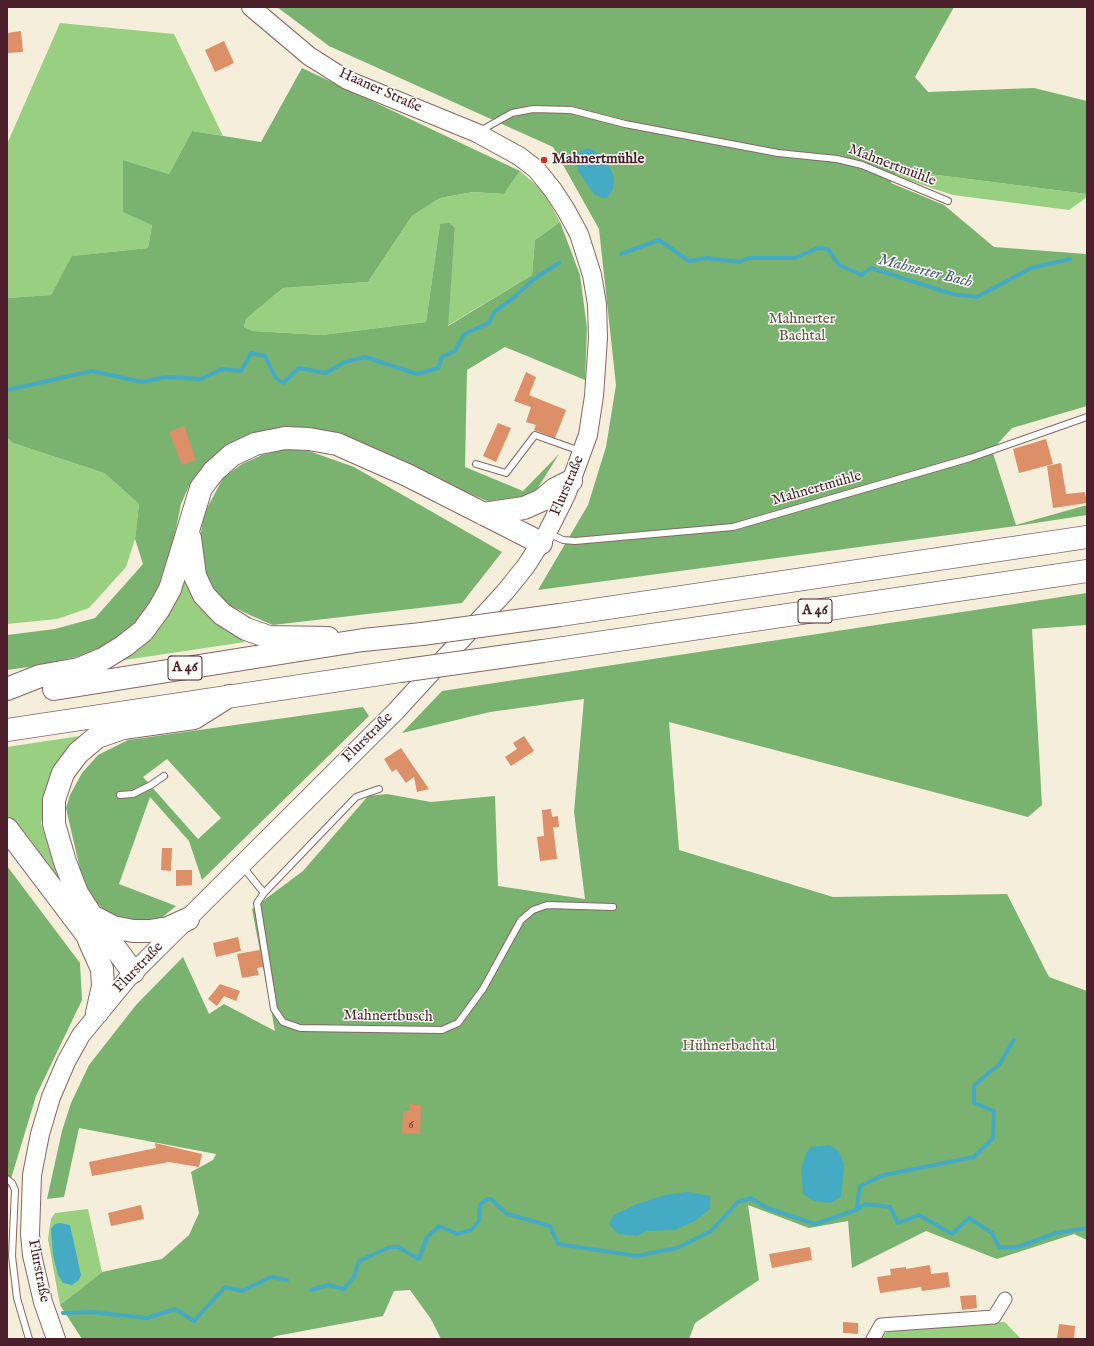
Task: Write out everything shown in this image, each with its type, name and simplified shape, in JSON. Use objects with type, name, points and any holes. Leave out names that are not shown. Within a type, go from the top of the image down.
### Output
[{"type":"highway","points":[[7,689],[40,676],[79,669],[103,659],[124,646],[143,631],[159,609],[170,589],[200,488],[214,471],[232,455],[255,444],[285,438],[309,439],[337,444],[408,475],[484,514],[544,538]]},
{"type":"highway","points":[[484,514],[524,508],[542,500],[555,489],[571,481]]},
{"type":"highway","points":[[189,526],[195,576],[204,595],[228,618],[246,630],[269,637],[297,636],[363,640]]},
{"type":"highway","name":"A 46","points":[[7,696],[363,640],[422,634],[560,615],[1087,537]]},
{"type":"highway","name":"A 46","points":[[7,730],[1087,571]]},
{"type":"highway","points":[[97,1013],[103,986],[102,969],[88,924],[65,862],[54,824],[54,800],[63,773],[78,753],[97,737],[123,728],[194,718],[230,696]]},
{"type":"highway","points":[[7,829],[130,975]]},
{"type":"highway","points":[[88,924],[133,931],[150,931],[168,928],[188,919]]},
{"type":"main road","name":"Haaner Straße","points":[[251,7],[309,56],[347,80],[477,133]]},
{"type":"main road","name":"Flurstraße","points":[[56,1339],[43,1302],[32,1255],[30,1234],[32,1174],[40,1134],[51,1097],[66,1062],[81,1035],[97,1013],[130,975],[396,711],[505,592],[526,566],[544,538],[558,511],[582,452],[591,420],[598,338],[597,304],[592,275],[586,255],[566,210],[553,190],[536,169],[520,156],[477,133]]},
{"type":"street","points":[[873,1339],[880,1325],[994,1318],[1005,1299]]},
{"type":"lane","name":"Mahnertmühle","points":[[477,133],[512,113],[533,109],[571,110],[625,124],[729,144],[778,153],[837,159],[862,166],[948,201]]},
{"type":"lane","name":"Mahnertmühle","points":[[544,538],[576,541],[733,527],[970,458],[1087,417]]},
{"type":"lane","points":[[476,464],[506,473],[535,435],[582,452]]},
{"type":"lane","points":[[120,795],[133,794],[151,785],[164,776]]},
{"type":"lane","name":"Mahnertbusch","points":[[379,789],[356,798],[264,893],[257,903],[274,1009],[283,1022],[300,1028],[442,1030],[458,1023],[483,989],[521,920],[533,910],[547,905],[613,907]]},
{"type":"lane","points":[[241,864],[264,893]]},
{"type":"lane","points":[[7,1179],[12,1183],[15,1190],[12,1256],[17,1298],[28,1339]]},
{"type":"green space","name":"Mahnerter Bachtal","points":[[277,7],[954,7],[915,77],[928,92],[1034,88],[1087,101],[1087,194],[898,170],[891,183],[944,205],[994,247],[1086,254],[1087,406],[1012,428],[992,450],[1016,525],[1087,505],[1087,515],[1016,526],[538,590],[588,505],[606,447],[616,385],[599,229],[553,147],[329,46]]},
{"type":"green space","points":[[60,23],[174,34],[223,136],[192,131],[169,174],[123,160],[152,225],[148,248],[73,256],[51,295],[7,298],[7,144]]},
{"type":"green space","points":[[302,68],[520,171],[504,194],[473,192],[440,198],[412,216],[368,282],[283,288],[246,319],[244,327],[253,331],[322,335],[426,322],[440,224],[449,223],[455,228],[448,326],[532,275],[535,240],[560,222],[580,275],[587,328],[585,380],[505,347],[467,370],[465,467],[523,491],[559,454],[534,494],[499,506],[318,429],[282,428],[211,460],[189,486],[181,504],[169,561],[151,603],[136,626],[98,652],[36,666],[7,670],[7,635],[55,629],[95,618],[143,564],[135,539],[139,504],[104,473],[13,443],[7,438],[7,298],[51,295],[72,256],[148,248],[152,225],[123,212],[123,160],[169,174],[192,131],[261,142]]},
{"type":"green space","points":[[898,170],[1087,194],[1087,197],[1069,210],[953,195],[895,176]]},
{"type":"green space","points":[[520,171],[544,192],[560,222],[535,240],[532,275],[447,326],[455,228],[440,225],[426,322],[322,335],[253,331],[244,327],[246,319],[283,288],[368,282],[412,216],[440,198],[473,192],[504,194]]},
{"type":"green space","points":[[7,438],[13,443],[104,473],[139,504],[135,539],[126,567],[89,608],[57,619],[7,624]]},
{"type":"green space","points":[[287,449],[309,451],[354,467],[502,552],[462,603],[273,625],[231,606],[215,591],[207,576],[201,559],[200,538],[204,514],[223,478],[242,464],[262,455]]},
{"type":"green space","points":[[184,570],[200,604],[222,628],[245,642],[118,661]]},
{"type":"green space","name":"Hühnerbachtal","points":[[1087,593],[1087,625],[1032,629],[1042,805],[1028,817],[669,722],[679,850],[833,897],[1007,894],[1049,977],[1087,991],[1087,1240],[1074,1234],[997,1259],[926,1231],[852,1268],[848,1221],[809,1228],[748,1205],[759,1280],[695,1323],[689,1339],[441,1339],[431,1319],[410,1290],[394,1291],[383,1316],[276,1336],[270,1339],[82,1339],[60,1305],[102,1272],[162,1259],[189,1235],[199,1213],[191,1172],[213,1160],[216,1154],[79,1128],[64,1197],[47,1199],[62,1131],[71,1103],[89,1065],[136,1005],[183,957],[209,1014],[224,1004],[275,1031],[252,909],[303,871],[368,796],[387,794],[431,802],[495,796],[498,886],[585,899],[574,812],[584,699],[490,712],[402,733],[442,691]]},
{"type":"green space","points":[[363,707],[369,716],[202,880],[189,841],[150,797],[119,884],[176,906],[154,924],[120,922],[86,895],[66,808],[70,795],[82,773],[98,755],[128,740]],"holes":[[[167,759],[221,818],[198,839],[143,777]]]},
{"type":"green space","points":[[80,736],[56,768],[41,823],[62,887],[21,831],[7,815],[7,747]]},
{"type":"green space","points":[[7,866],[80,963],[82,1000],[36,1096],[7,1192]]},
{"type":"green space","points":[[88,1209],[102,1272],[60,1305],[48,1239],[51,1219],[55,1213]]},
{"type":"green space","points":[[1005,1322],[1021,1339],[880,1339],[890,1329]]},
{"type":"water","points":[[589,148],[605,158],[614,177],[613,189],[607,198],[602,198],[594,194],[578,171],[575,159],[580,151]]},
{"type":"water","points":[[830,1145],[839,1152],[844,1165],[841,1197],[830,1203],[814,1201],[803,1194],[801,1169],[806,1153],[811,1147]]},
{"type":"water","points":[[687,1192],[710,1196],[710,1209],[695,1221],[675,1230],[647,1231],[637,1236],[618,1234],[609,1224],[614,1215],[637,1204],[665,1195]]},
{"type":"water","points":[[60,1223],[70,1225],[81,1275],[79,1280],[72,1285],[63,1283],[58,1275],[53,1255],[51,1229],[55,1224]]},
{"type":"building","points":[[21,31],[23,52],[7,53],[7,33]]},
{"type":"building","points":[[224,41],[234,63],[215,72],[205,50]]},
{"type":"building","points":[[526,372],[536,377],[529,395],[566,410],[555,438],[534,430],[536,425],[526,422],[531,407],[514,401]]},
{"type":"building","points":[[498,423],[511,428],[496,462],[483,456]]},
{"type":"building","points":[[184,426],[196,460],[182,465],[169,432]]},
{"type":"building","points":[[1046,439],[1053,464],[1019,473],[1013,449]]},
{"type":"building","points":[[1061,463],[1066,494],[1085,492],[1087,503],[1053,508],[1047,466]]},
{"type":"building","points":[[524,736],[534,751],[511,766],[505,757],[517,749],[513,743]]},
{"type":"building","points":[[401,748],[429,789],[417,792],[414,777],[406,783],[396,769],[392,772],[384,759]]},
{"type":"building","points":[[551,809],[552,817],[558,816],[559,827],[553,827],[557,859],[540,861],[537,837],[544,836],[542,810]]},
{"type":"building","points":[[162,848],[172,848],[171,871],[161,870]]},
{"type":"building","points":[[176,870],[192,870],[192,885],[176,886]]},
{"type":"building","points":[[238,937],[241,951],[216,957],[213,943]]},
{"type":"building","points":[[260,950],[263,967],[257,968],[259,975],[242,978],[237,954]]},
{"type":"building","points":[[220,984],[240,991],[236,1001],[224,996],[217,1006],[208,999]]},
{"type":"building","points":[[410,1104],[421,1105],[420,1134],[402,1133],[403,1111],[410,1111]]},
{"type":"building","points":[[155,1143],[202,1154],[199,1167],[169,1162],[92,1176],[89,1162],[156,1148]]},
{"type":"building","points":[[141,1205],[144,1219],[111,1226],[108,1213]]},
{"type":"building","points":[[810,1247],[812,1260],[772,1268],[769,1254]]},
{"type":"building","points":[[930,1265],[931,1274],[948,1272],[950,1287],[922,1291],[921,1287],[880,1293],[877,1277],[891,1275],[890,1269],[906,1267],[906,1269]]},
{"type":"building","points":[[976,1295],[977,1308],[962,1310],[960,1296]]},
{"type":"building","points":[[843,1322],[858,1323],[858,1334],[843,1333]]},
{"type":"building","points":[[1059,1324],[1075,1326],[1074,1339],[1057,1339]]},
{"type":"waterway","name":"Mahnerter Bach","points":[[621,254],[659,240],[689,261],[707,258],[739,262],[749,258],[795,258],[818,248],[828,249],[839,265],[862,275],[871,268],[952,294],[977,297],[1031,268],[1070,259]]},
{"type":"waterway","name":"Mahnerter Bach","points":[[7,390],[92,371],[142,382],[165,377],[201,379],[222,369],[241,371],[251,353],[265,356],[275,377],[283,383],[299,368],[326,373],[345,362],[365,357],[417,374],[438,368],[442,357],[455,351],[464,334],[489,323],[494,312],[511,300],[534,279],[559,263]]},
{"type":"waterway","points":[[856,1210],[860,1186],[884,1175],[974,1157],[993,1138],[994,1111],[974,1103],[974,1086],[999,1065],[1014,1040]]},
{"type":"waterway","points":[[311,1290],[328,1285],[344,1289],[354,1277],[359,1261],[390,1247],[398,1247],[419,1259],[427,1237],[439,1226],[457,1234],[471,1230],[479,1221],[480,1205],[487,1199],[491,1199],[507,1214],[550,1226],[558,1244],[637,1256],[677,1248],[711,1231],[738,1202],[751,1198],[767,1208],[815,1224],[856,1210],[865,1204],[890,1207],[898,1223],[919,1215],[952,1234],[969,1218],[992,1233],[999,1247],[1018,1247],[1056,1233],[1087,1228]]},
{"type":"waterway","points":[[63,1313],[91,1312],[147,1318],[175,1309],[194,1321],[225,1287],[242,1291],[271,1277],[287,1280]]},
{"type":"place","name":"Mahnertmühle","points":[[544,160]]}]
